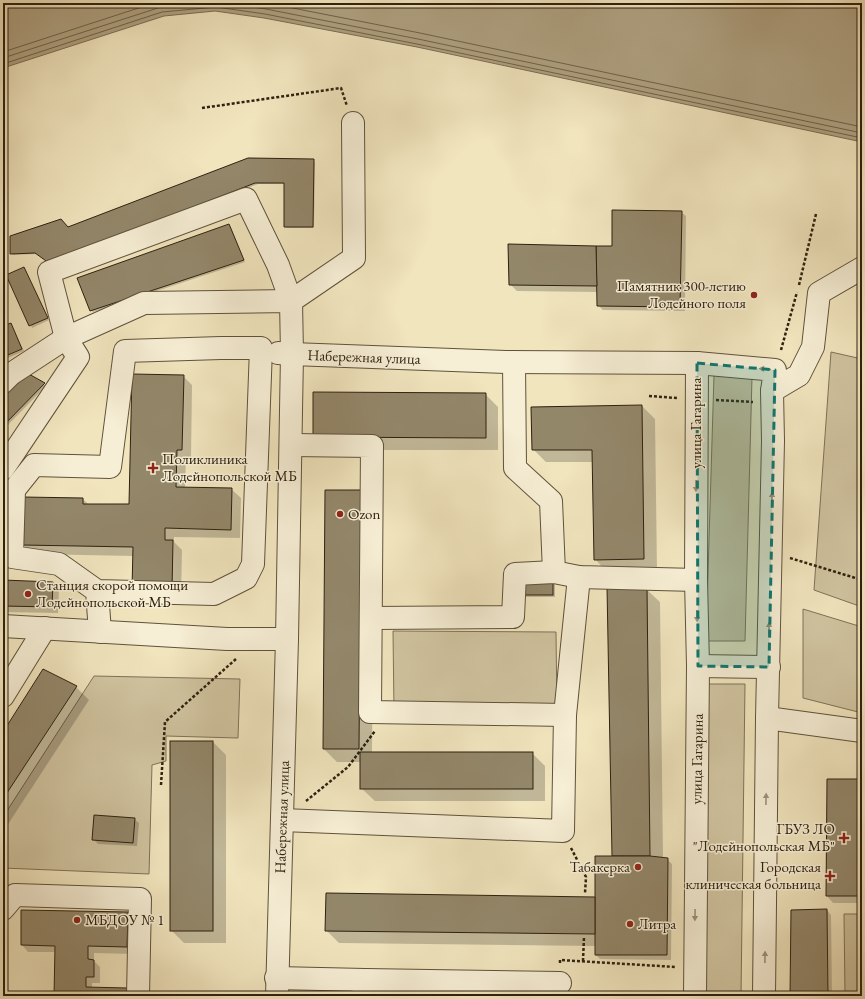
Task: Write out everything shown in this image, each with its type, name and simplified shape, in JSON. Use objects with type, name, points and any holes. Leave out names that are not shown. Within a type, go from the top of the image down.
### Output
[{"type":"street","points":[[3,382],[11,374],[66,338],[144,304],[291,301],[354,258],[353,123]]},
{"type":"street","points":[[3,468],[78,357],[66,338],[49,272],[246,199],[278,265],[291,301],[292,354],[279,354],[261,348],[125,351],[110,467],[34,465],[14,490],[12,557],[59,564],[97,590],[214,594],[246,578],[253,564],[261,348]]},
{"type":"street","points":[[764,996],[773,388],[799,375],[813,347],[819,293],[862,268]]},
{"type":"street","name":"Набережная улица","points":[[277,987],[292,445],[292,354],[514,362],[697,363]]},
{"type":"street","points":[[514,362],[515,468],[551,500],[554,572]]},
{"type":"street","name":"улица Гагарина","points":[[695,996],[698,666],[696,580],[697,363],[773,388]]},
{"type":"street","points":[[292,445],[372,446],[372,618],[370,712],[565,715]]},
{"type":"street","points":[[372,618],[513,617],[515,574],[554,572],[579,577],[696,580]]},
{"type":"street","points":[[282,820],[563,831],[565,715],[579,577]]},
{"type":"street","points":[[97,590],[100,632]]},
{"type":"street","points":[[3,626],[258,640],[287,639]]},
{"type":"street","points":[[3,696],[45,628]]},
{"type":"street","points":[[698,666],[769,667]]},
{"type":"street","points":[[767,718],[862,731]]},
{"type":"street","points":[[3,909],[14,895],[140,899],[138,996]]},
{"type":"street","points":[[277,987],[364,988],[560,983]]},
{"type":"path","points":[[202,108],[341,88],[353,123]]},
{"type":"path","points":[[649,396],[696,399],[773,388],[816,214]]},
{"type":"path","points":[[771,552],[862,580]]},
{"type":"path","points":[[161,785],[165,722],[258,640]]},
{"type":"path","points":[[282,820],[348,767],[389,712]]},
{"type":"path","points":[[563,831],[586,877],[585,893]]},
{"type":"path","points":[[583,961],[584,937]]},
{"type":"path","points":[[560,983],[560,960],[695,969]]},
{"type":"highlighted area","points":[[697,363],[775,370],[769,667],[698,666]]},
{"type":"shaded area","points":[[831,352],[862,359],[862,607],[814,590]]},
{"type":"shaded area","points":[[714,375],[752,377],[745,641],[706,641]]},
{"type":"shaded area","points":[[803,609],[862,627],[862,713],[803,698]]},
{"type":"shaded area","points":[[393,631],[556,632],[557,712],[394,711]]},
{"type":"shaded area","points":[[94,676],[240,679],[238,738],[166,736],[166,761],[152,765],[149,874],[3,868],[3,817]]},
{"type":"shaded area","points":[[705,684],[745,684],[741,996],[703,996]]},
{"type":"shaded area","points":[[844,914],[862,914],[862,996],[845,996]]},
{"type":"water","points":[[3,3],[862,3],[862,142],[417,47],[264,18],[215,11],[164,16],[3,68]]},
{"type":"building","points":[[248,158],[314,159],[313,227],[284,227],[284,183],[255,183],[49,263],[35,253],[10,254],[10,236],[61,219],[68,227]]},
{"type":"building","points":[[612,210],[682,211],[680,307],[597,306],[596,246],[612,246]]},
{"type":"building","points":[[229,224],[244,260],[90,311],[77,278]]},
{"type":"building","points":[[508,244],[596,246],[597,286],[509,285]]},
{"type":"building","points":[[24,267],[48,318],[29,326],[6,275]]},
{"type":"building","points":[[11,323],[22,349],[3,357],[3,326]]},
{"type":"building","points":[[27,373],[45,383],[3,426],[3,395]]},
{"type":"building","name":"Поликлиника Лодейнопольской МБ","points":[[132,374],[184,375],[182,450],[177,450],[176,487],[232,488],[231,530],[165,528],[165,540],[173,540],[172,589],[132,589],[133,547],[22,545],[23,497],[83,498],[83,504],[129,504]]},
{"type":"building","points":[[313,392],[486,393],[486,438],[313,437]]},
{"type":"building","points":[[642,405],[644,559],[594,560],[592,450],[532,450],[531,407]]},
{"type":"building","points":[[325,490],[361,490],[359,749],[323,749]]},
{"type":"building","points":[[523,577],[553,577],[553,595],[523,595]]},
{"type":"building","name":"Станция скорой помощи Лодейнопольской МБ","points":[[3,580],[53,582],[52,607],[3,606]]},
{"type":"building","points":[[607,587],[647,588],[650,856],[612,856]]},
{"type":"building","points":[[43,669],[77,686],[3,799],[3,732]]},
{"type":"building","points":[[170,741],[213,741],[213,931],[170,931]]},
{"type":"building","points":[[360,752],[533,752],[533,789],[360,789]]},
{"type":"building","name":"ГБУЗ ЛО \"Лодейнопольская МБ\"","points":[[827,779],[862,779],[862,896],[826,896]]},
{"type":"building","points":[[94,815],[135,818],[133,843],[92,840]]},
{"type":"building","points":[[595,856],[650,856],[668,858],[667,955],[595,955]]},
{"type":"building","points":[[326,893],[595,897],[595,934],[325,931]]},
{"type":"building","points":[[827,909],[828,996],[790,996],[791,910]]},
{"type":"building","points":[[21,910],[128,912],[127,947],[88,946],[88,959],[94,960],[94,977],[86,977],[86,987],[127,988],[127,996],[54,996],[55,946],[21,945]]},
{"type":"place","name":"Памятник 300-летию Лодейного поля","points":[[754,295]]},
{"type":"place","name":"Поликлиника Лодейнопольской МБ","points":[[153,468]]},
{"type":"place","name":"Ozon","points":[[340,514]]},
{"type":"place","name":"Станция скорой помощи Лодейнопольской МБ","points":[[28,594]]},
{"type":"place","name":"ГБУЗ ЛО \"Лодейнопольская МБ\"","points":[[844,838]]},
{"type":"place","name":"Табакерка","points":[[638,867]]},
{"type":"place","name":"Городская клиническая больница","points":[[830,876]]},
{"type":"place","name":"МБДОУ № 1","points":[[77,920]]},
{"type":"place","name":"Литра","points":[[630,924]]}]
